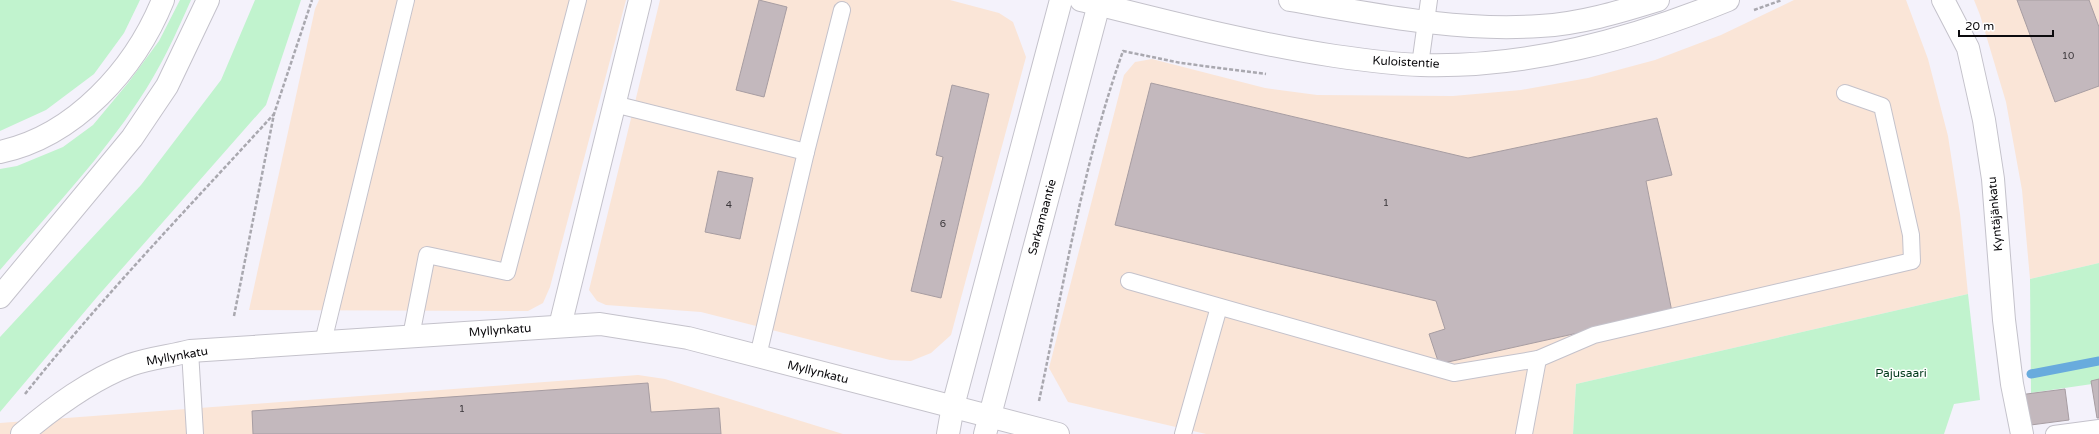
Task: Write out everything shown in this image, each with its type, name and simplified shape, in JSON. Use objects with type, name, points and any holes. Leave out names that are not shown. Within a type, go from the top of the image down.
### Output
[{"type":"main road","points":[[0,152],[10,150],[56,129],[79,114],[98,98],[132,56],[147,32],[163,0]]},
{"type":"main road","points":[[0,297],[132,138],[167,86],[208,0]]},
{"type":"main road","points":[[560,326],[640,0]]},
{"type":"main road","points":[[948,434],[954,406],[1061,0]]},
{"type":"main road","points":[[1290,0],[1426,23],[1506,27],[1540,26],[1579,21],[1613,14],[1658,0]]},
{"type":"main road","name":"Kuloistentie","points":[[1093,1],[1248,42],[1364,60],[1420,65],[1473,64],[1548,55],[1595,45],[1655,27],[1728,0]]},
{"type":"main road","name":"Kyntäjänkatu","points":[[1943,0],[1968,48],[1984,120],[1993,179],[2011,377],[2022,434]]},
{"type":"main road","name":"Sarkamaantie","points":[[987,425],[1093,1]]},
{"type":"main road","name":"Myllynkatu","points":[[22,434],[44,416],[96,381],[131,365],[190,351],[600,324],[688,338],[954,406],[987,425],[1033,428],[1058,434]]},
{"type":"lane","points":[[324,342],[406,0]]},
{"type":"lane","points":[[411,336],[426,255],[507,272],[578,0]]},
{"type":"lane","points":[[1420,65],[1429,0]]},
{"type":"lane","points":[[758,356],[806,152],[842,10]]},
{"type":"lane","points":[[1129,282],[1454,373],[1538,359],[1594,334],[1912,262],[1911,235],[1882,106],[1845,93]]},
{"type":"lane","points":[[614,104],[806,152]]},
{"type":"lane","points":[[1183,434],[1219,307]]},
{"type":"lane","points":[[190,351],[195,434]]},
{"type":"lane","points":[[1524,434],[1538,359]]},
{"type":"lane","points":[[2054,434],[2099,428]]},
{"type":"path","points":[[234,316],[274,114],[312,0]]},
{"type":"path","points":[[1033,428],[1072,248],[1080,202],[1110,86],[1123,51]]},
{"type":"path","points":[[24,396],[62,347],[108,294],[274,114]]},
{"type":"shaded area","points":[[319,0],[626,0],[550,287],[543,303],[528,311],[249,310],[315,9]]},
{"type":"shaded area","points":[[660,0],[950,0],[999,13],[1013,22],[1026,57],[951,335],[931,353],[911,361],[890,360],[701,312],[606,305],[597,301],[589,290]]},
{"type":"shaded area","points":[[1794,0],[1906,0],[1928,59],[1948,136],[1960,214],[1968,294],[1576,384],[1573,434],[1206,434],[1068,402],[1049,368],[1124,75],[1135,62],[1152,59],[1265,88],[1317,95],[1453,96],[1521,90],[1588,78],[1655,60],[1721,35]]},
{"type":"shaded area","points":[[1974,0],[2099,0],[2099,263],[2030,279],[2022,190],[2006,102],[1980,15]]},
{"type":"shaded area","points":[[638,375],[665,379],[843,434],[0,434],[0,423]]},
{"type":"green space","points":[[0,0],[140,0],[124,33],[94,74],[46,110],[0,131]]},
{"type":"green space","points":[[180,0],[191,0],[161,64],[139,100],[90,166],[0,270],[0,169],[17,166],[63,147],[93,125],[128,83],[159,41]]},
{"type":"green space","points":[[255,0],[301,0],[266,105],[97,297],[0,412],[0,337],[141,185],[221,80]]},
{"type":"green space","points":[[2099,263],[2099,383],[2031,393],[2030,279]]},
{"type":"green space","name":"Pajusaari","points":[[1968,294],[1980,400],[1954,404],[1944,434],[1573,434],[1576,384]]},
{"type":"building","points":[[759,0],[787,7],[764,97],[736,90]]},
{"type":"building","points":[[2017,0],[2089,0],[2099,27],[2099,86],[2055,102]]},
{"type":"building","points":[[1151,83],[1468,158],[1657,118],[1672,175],[1646,181],[1672,312],[1439,364],[1429,334],[1445,329],[1436,301],[1115,225]]},
{"type":"building","points":[[952,85],[989,94],[941,298],[911,291],[943,157],[936,155]]},
{"type":"building","points":[[718,171],[753,178],[740,239],[705,232]]},
{"type":"building","points":[[2099,379],[2099,418],[2097,418],[2091,381]]},
{"type":"building","points":[[648,383],[651,412],[719,408],[721,434],[253,434],[252,411]]},
{"type":"building","points":[[2065,389],[2069,420],[2023,426],[2019,395]]},
{"type":"waterway","points":[[2031,374],[2099,361]]}]
